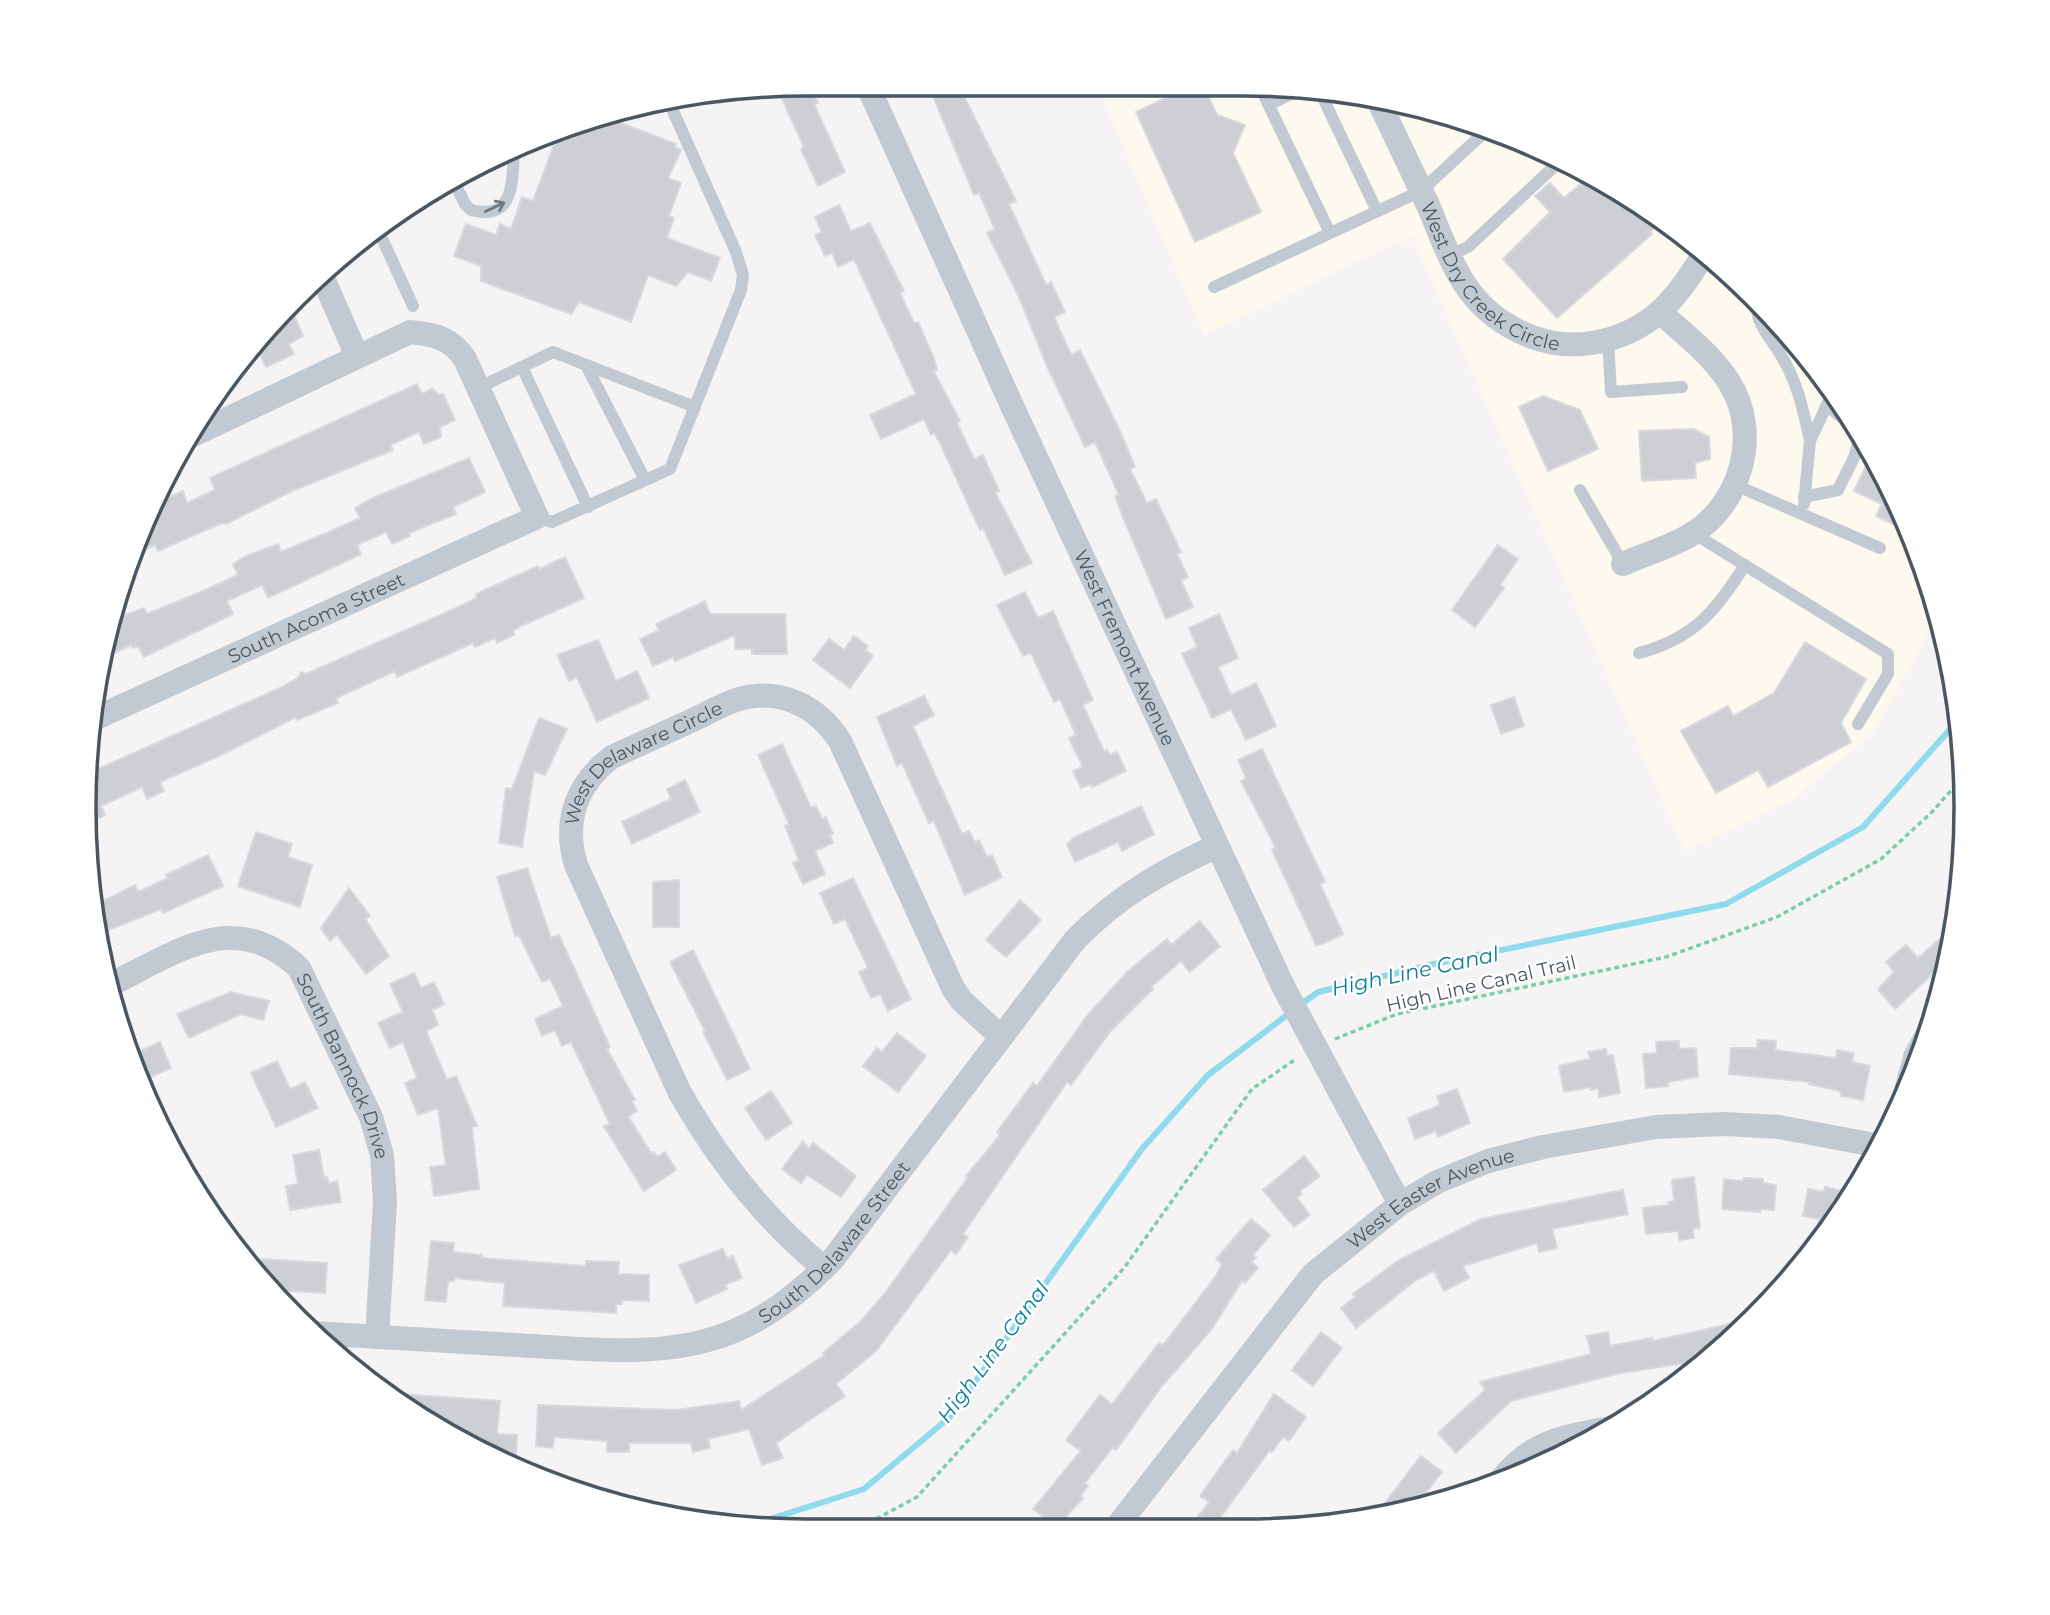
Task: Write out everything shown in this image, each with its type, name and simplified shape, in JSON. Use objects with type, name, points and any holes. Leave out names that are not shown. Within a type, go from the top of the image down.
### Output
[{"type":"street","name":"West Fremont Avenue","points":[[872,96],[1013,408],[1284,988],[1400,1204]]},
{"type":"street","name":"West Dry Creek Circle","points":[[1383,110],[1451,255],[1474,296],[1504,324],[1551,342],[1581,344],[1608,340],[1643,326],[1661,313],[1686,285],[1699,263]]},
{"type":"street","points":[[326,285],[357,356]]},
{"type":"street","points":[[1623,564],[1693,533],[1713,516],[1735,485],[1744,454],[1745,431],[1730,384],[1715,363],[1661,313]]},
{"type":"street","points":[[206,429],[410,332],[434,334],[458,349],[537,517]]},
{"type":"street","name":"South Acoma Street","points":[[102,715],[537,517]]},
{"type":"street","name":"West Delaware Circle","points":[[824,1268],[766,1214],[728,1168],[700,1128],[680,1093],[576,866],[570,847],[570,823],[580,792],[597,769],[612,757],[740,699],[763,695],[783,697],[813,710],[830,726],[840,741],[953,988],[961,1000],[1000,1036]]},
{"type":"street","name":"South Delaware Street","points":[[331,1335],[633,1352],[670,1349],[722,1335],[764,1317],[801,1290],[824,1268],[1075,940],[1098,917],[1136,887],[1217,846]]},
{"type":"street","name":"South Bannock Drive","points":[[118,981],[207,939],[232,936],[264,942],[281,952],[299,968],[371,1117],[382,1155],[385,1202],[377,1337]]},
{"type":"street","name":"West Easter Avenue","points":[[1122,1519],[1296,1293],[1353,1240],[1400,1204],[1437,1182],[1489,1161],[1611,1133],[1656,1127],[1725,1124],[1779,1128],[1868,1144]]},
{"type":"street","points":[[1514,1465],[1523,1455],[1538,1446],[1570,1438]]},
{"type":"lane","points":[[1265,97],[1330,233]]},
{"type":"lane","points":[[1269,105],[1283,98]]},
{"type":"lane","points":[[1324,101],[1377,211]]},
{"type":"lane","points":[[537,517],[552,522],[670,469],[741,290],[743,275],[736,252],[672,109]]},
{"type":"lane","points":[[1214,287],[1421,191],[1479,137]]},
{"type":"lane","points":[[458,189],[471,210],[493,211],[505,204],[510,195],[513,160]]},
{"type":"lane","points":[[1451,255],[1468,247],[1553,168]]},
{"type":"lane","points":[[382,238],[413,306]]},
{"type":"lane","points":[[1760,321],[1798,389],[1810,440],[1803,514]]},
{"type":"lane","points":[[1608,340],[1611,391],[1682,387]]},
{"type":"lane","points":[[478,388],[553,352],[695,407]]},
{"type":"lane","points":[[586,365],[645,480]]},
{"type":"lane","points":[[522,367],[588,507]]},
{"type":"lane","points":[[1810,440],[1828,403]]},
{"type":"lane","points":[[1804,497],[1838,491],[1857,450]]},
{"type":"lane","points":[[1735,485],[1880,548]]},
{"type":"lane","points":[[1580,490],[1623,564]]},
{"type":"lane","points":[[1693,533],[1888,654],[1888,674],[1858,724]]},
{"type":"lane","points":[[1639,653],[1663,647],[1693,630],[1722,603],[1745,565]]},
{"type":"path","name":"High Line Canal Trail","points":[[1330,1041],[1397,1014],[1666,957],[1777,918],[1881,859],[1953,788]]},
{"type":"path","points":[[876,1519],[917,1497],[1124,1268],[1252,1089],[1296,1059]]},
{"type":"shaded area","points":[[1102,96],[1242,96],[1335,102],[1427,120],[1515,150],[1598,192],[1638,216],[1711,273],[1777,339],[1834,412],[1880,493],[1900,535],[1931,628],[1874,732],[1795,798],[1685,851],[1412,236],[1204,335]]},
{"type":"building","points":[[815,96],[818,103],[814,104],[845,172],[818,186],[801,149],[804,147],[781,97]]},
{"type":"building","points":[[933,96],[964,96],[1016,201],[1009,204],[1046,285],[1051,282],[1065,312],[1054,317],[1071,355],[1080,350],[1120,431],[1135,467],[1130,469],[1147,503],[1156,499],[1181,552],[1177,554],[1188,577],[1181,580],[1193,607],[1166,619],[1122,515],[1115,496],[1119,495],[1095,442],[1085,447],[1047,366],[1019,297],[987,233],[995,229],[979,193],[974,195]]},
{"type":"building","points":[[1170,96],[1208,96],[1217,115],[1245,125],[1233,153],[1261,212],[1195,242],[1136,112]]},
{"type":"building","points":[[617,122],[676,144],[674,147],[681,150],[668,178],[681,183],[669,216],[674,218],[667,238],[720,258],[711,281],[688,272],[676,286],[648,275],[631,322],[579,302],[571,314],[481,281],[481,266],[454,256],[466,224],[496,235],[500,224],[511,229],[522,197],[533,201],[555,143]]},
{"type":"building","points":[[1550,183],[1564,198],[1581,183],[1654,228],[1650,232],[1652,234],[1557,318],[1503,259],[1550,212],[1535,196]]},
{"type":"building","points":[[839,205],[851,231],[870,223],[904,291],[900,293],[914,323],[918,322],[934,358],[937,370],[934,372],[960,421],[957,423],[974,459],[983,455],[999,491],[995,492],[1032,563],[1005,575],[983,528],[980,530],[940,443],[934,433],[931,435],[924,419],[881,439],[870,415],[916,394],[854,259],[838,267],[832,253],[825,256],[815,235],[822,232],[815,217]]},
{"type":"building","points":[[294,316],[303,336],[289,344],[294,354],[266,367],[260,354]]},
{"type":"building","points":[[417,384],[422,394],[432,389],[440,395],[443,394],[455,420],[440,427],[441,437],[424,444],[419,432],[390,445],[393,450],[292,491],[226,524],[222,523],[158,551],[155,545],[145,549],[168,498],[183,491],[187,503],[215,490],[210,478]]},
{"type":"building","points":[[1543,396],[1580,410],[1598,449],[1548,471],[1519,407]]},
{"type":"building","points":[[1693,429],[1709,437],[1710,459],[1695,463],[1696,478],[1642,481],[1639,431]]},
{"type":"building","points":[[469,458],[485,492],[453,507],[456,514],[409,533],[410,536],[392,544],[386,532],[357,545],[361,554],[268,598],[262,585],[227,601],[233,614],[144,657],[138,646],[133,648],[131,645],[113,653],[122,616],[144,608],[147,614],[238,575],[233,564],[246,556],[278,544],[281,552],[360,518],[355,508]]},
{"type":"building","points":[[1866,466],[1895,525],[1876,516],[1882,504],[1854,491]]},
{"type":"building","points":[[1498,545],[1518,559],[1500,585],[1504,588],[1475,627],[1452,610]]},
{"type":"building","points":[[565,557],[584,598],[521,626],[513,631],[514,635],[497,643],[495,638],[475,647],[473,643],[397,677],[395,671],[336,698],[338,703],[297,720],[296,717],[160,782],[164,791],[147,799],[142,787],[101,806],[105,815],[96,819],[98,769],[282,687],[299,677],[301,672],[306,674],[445,613],[477,598],[476,594],[538,566],[539,569]]},
{"type":"building","points":[[1025,592],[1038,618],[1053,611],[1093,700],[1083,705],[1104,751],[1107,750],[1110,755],[1117,752],[1126,771],[1092,787],[1091,784],[1081,788],[1073,771],[1083,767],[1069,738],[1076,735],[1060,699],[1054,702],[1031,653],[1023,656],[997,605]]},
{"type":"building","points":[[705,601],[710,614],[785,614],[787,654],[752,654],[752,649],[735,649],[735,635],[675,661],[673,657],[653,666],[640,639],[659,630],[656,624]]},
{"type":"building","points":[[1219,614],[1238,658],[1218,667],[1231,695],[1256,683],[1276,726],[1246,740],[1231,709],[1212,718],[1182,654],[1197,647],[1189,628]]},
{"type":"building","points":[[854,636],[868,646],[865,650],[873,656],[850,688],[813,660],[829,639],[844,650]]},
{"type":"building","points":[[598,640],[616,681],[637,671],[649,698],[597,722],[577,677],[569,681],[557,655]]},
{"type":"building","points":[[1805,642],[1866,679],[1841,723],[1851,742],[1768,787],[1758,770],[1716,793],[1681,731],[1728,706],[1733,716],[1774,693]]},
{"type":"building","points":[[924,696],[934,715],[913,726],[962,834],[969,831],[975,842],[979,840],[987,857],[992,855],[1002,877],[965,895],[934,821],[929,823],[902,763],[897,766],[877,717]]},
{"type":"building","points":[[1514,697],[1524,726],[1501,734],[1491,705]]},
{"type":"building","points":[[539,718],[567,729],[545,775],[534,771],[522,847],[499,843],[506,788],[512,789]]},
{"type":"building","points":[[782,744],[811,808],[816,806],[822,819],[826,817],[833,834],[830,835],[833,843],[815,851],[825,874],[803,884],[793,863],[799,860],[785,826],[789,824],[758,755]]},
{"type":"building","points":[[1262,749],[1325,882],[1320,884],[1343,934],[1322,944],[1316,945],[1272,850],[1276,848],[1241,781],[1246,778],[1238,760]]},
{"type":"building","points":[[685,780],[700,812],[632,844],[622,822],[671,799],[667,789]]},
{"type":"building","points":[[1141,806],[1154,834],[1122,851],[1118,842],[1075,862],[1067,845],[1073,838]]},
{"type":"building","points":[[256,832],[292,844],[288,857],[312,865],[300,907],[238,886]]},
{"type":"building","points":[[208,855],[223,886],[163,913],[161,909],[107,931],[102,901],[135,885],[138,892],[168,878],[166,875]]},
{"type":"building","points":[[527,868],[551,938],[559,935],[610,1047],[607,1049],[635,1100],[632,1101],[637,1111],[628,1116],[651,1153],[654,1152],[657,1157],[665,1152],[676,1170],[644,1191],[604,1126],[610,1124],[571,1042],[562,1046],[555,1030],[542,1036],[535,1019],[563,1006],[550,978],[542,982],[519,935],[515,936],[497,877]]},
{"type":"building","points":[[853,878],[911,999],[888,1011],[880,994],[871,998],[859,972],[868,968],[845,919],[834,924],[820,893]]},
{"type":"building","points":[[679,880],[679,927],[653,927],[653,882]]},
{"type":"building","points":[[349,888],[370,916],[365,919],[389,956],[366,974],[337,935],[330,941],[321,928]]},
{"type":"building","points":[[1020,900],[1041,920],[1006,957],[986,940]]},
{"type":"building","points":[[1200,921],[1220,946],[1190,972],[1181,961],[1151,987],[1153,989],[1110,1032],[1071,1085],[1067,1082],[963,1234],[968,1237],[956,1254],[951,1250],[876,1351],[836,1384],[845,1396],[776,1443],[783,1458],[762,1465],[749,1429],[708,1439],[710,1448],[693,1452],[691,1443],[629,1443],[629,1452],[607,1452],[607,1441],[554,1437],[553,1448],[536,1446],[538,1405],[676,1410],[739,1401],[741,1410],[825,1355],[823,1353],[861,1321],[886,1292],[968,1177],[966,1176],[1000,1135],[997,1132],[1033,1083],[1037,1086],[1087,1016],[1127,972],[1167,939],[1171,945]]},
{"type":"building","points":[[1942,937],[1934,972],[1895,1009],[1878,989],[1894,972],[1886,962],[1906,945],[1918,958]]},
{"type":"building","points":[[693,950],[750,1069],[727,1080],[670,962]]},
{"type":"building","points":[[414,973],[421,988],[434,982],[444,1004],[432,1010],[438,1025],[426,1031],[447,1080],[456,1076],[477,1126],[472,1127],[479,1189],[434,1196],[430,1167],[446,1165],[438,1108],[418,1115],[405,1083],[417,1078],[403,1042],[390,1048],[378,1023],[403,1012],[390,984]]},
{"type":"building","points":[[231,992],[269,1001],[263,1020],[241,1014],[189,1038],[177,1014]]},
{"type":"building","points":[[897,1033],[926,1056],[898,1092],[863,1066],[877,1048],[882,1052]]},
{"type":"building","points":[[1758,1040],[1776,1041],[1775,1050],[1836,1058],[1837,1050],[1854,1053],[1852,1062],[1870,1066],[1863,1100],[1841,1096],[1840,1091],[1809,1084],[1810,1082],[1729,1074],[1731,1048],[1757,1048]]},
{"type":"building","points":[[1679,1041],[1679,1049],[1696,1048],[1698,1077],[1667,1082],[1668,1086],[1646,1088],[1643,1054],[1657,1053],[1656,1042]]},
{"type":"building","points":[[160,1042],[171,1068],[149,1078],[139,1051]]},
{"type":"building","points":[[1606,1049],[1607,1056],[1613,1055],[1620,1093],[1599,1097],[1598,1088],[1591,1090],[1591,1087],[1564,1092],[1559,1066],[1590,1059],[1588,1052]]},
{"type":"building","points":[[277,1061],[290,1089],[305,1082],[318,1108],[276,1127],[251,1073]]},
{"type":"building","points":[[1457,1089],[1470,1123],[1438,1137],[1436,1131],[1415,1139],[1408,1118],[1440,1105],[1437,1096]]},
{"type":"building","points":[[771,1091],[792,1123],[766,1140],[745,1108]]},
{"type":"building","points":[[803,1141],[809,1149],[813,1143],[856,1176],[841,1197],[807,1175],[801,1183],[782,1169]]},
{"type":"building","points":[[319,1150],[324,1178],[327,1177],[329,1183],[337,1181],[341,1202],[290,1210],[286,1186],[298,1184],[293,1155]]},
{"type":"building","points":[[1304,1156],[1320,1176],[1300,1191],[1302,1194],[1297,1198],[1310,1215],[1294,1227],[1263,1190]]},
{"type":"building","points":[[1694,1177],[1700,1228],[1693,1229],[1694,1238],[1679,1240],[1678,1231],[1646,1234],[1643,1208],[1669,1205],[1668,1202],[1674,1201],[1672,1180]]},
{"type":"building","points":[[1744,1178],[1763,1179],[1763,1183],[1776,1185],[1774,1210],[1760,1209],[1760,1212],[1722,1209],[1724,1179],[1743,1181]]},
{"type":"building","points":[[1825,1187],[1840,1190],[1818,1225],[1819,1219],[1803,1216],[1808,1189],[1824,1192]]},
{"type":"building","points":[[1623,1190],[1628,1214],[1552,1229],[1557,1248],[1539,1252],[1537,1243],[1463,1266],[1469,1278],[1444,1291],[1434,1271],[1416,1280],[1356,1328],[1341,1308],[1355,1297],[1353,1294],[1399,1260],[1481,1219]]},
{"type":"building","points":[[1251,1219],[1270,1235],[1253,1255],[1256,1257],[1252,1262],[1258,1268],[1245,1283],[1242,1281],[1211,1330],[1162,1386],[1116,1450],[1113,1447],[1085,1483],[1088,1486],[1080,1496],[1083,1498],[1064,1519],[1046,1519],[1033,1509],[1081,1451],[1066,1440],[1100,1395],[1112,1404],[1159,1343],[1163,1345],[1216,1276],[1222,1264],[1216,1259]]},
{"type":"building","points":[[431,1241],[454,1243],[453,1252],[482,1255],[481,1258],[586,1266],[586,1261],[619,1262],[618,1274],[649,1275],[649,1301],[622,1300],[622,1304],[616,1304],[616,1313],[503,1306],[505,1283],[454,1278],[454,1281],[448,1281],[446,1302],[425,1300]]},
{"type":"building","points":[[723,1249],[727,1259],[733,1256],[742,1278],[725,1285],[727,1289],[696,1303],[679,1265]]},
{"type":"building","points":[[262,1259],[327,1263],[325,1293],[287,1291],[262,1262]]},
{"type":"building","points":[[1730,1324],[1686,1363],[1616,1374],[1511,1401],[1456,1453],[1438,1433],[1485,1390],[1480,1382],[1591,1354],[1587,1336],[1608,1332],[1610,1346],[1652,1338],[1653,1341]]},
{"type":"building","points":[[1321,1332],[1342,1348],[1313,1386],[1292,1370]]},
{"type":"building","points":[[406,1394],[500,1401],[497,1434],[517,1435],[516,1456],[452,1423]]},
{"type":"building","points":[[1274,1394],[1306,1417],[1289,1441],[1283,1437],[1272,1452],[1270,1450],[1219,1519],[1196,1519],[1209,1502],[1200,1496],[1233,1450],[1237,1453]]},
{"type":"building","points":[[1421,1456],[1442,1472],[1423,1496],[1384,1504]]},
{"type":"waterway","name":"High Line Canal","points":[[1300,1005],[1318,992],[1438,963],[1726,904],[1863,827],[1949,730]]},
{"type":"waterway","name":"High Line Canal","points":[[775,1518],[864,1489],[950,1417],[1141,1150],[1208,1075],[1291,1012]]}]
